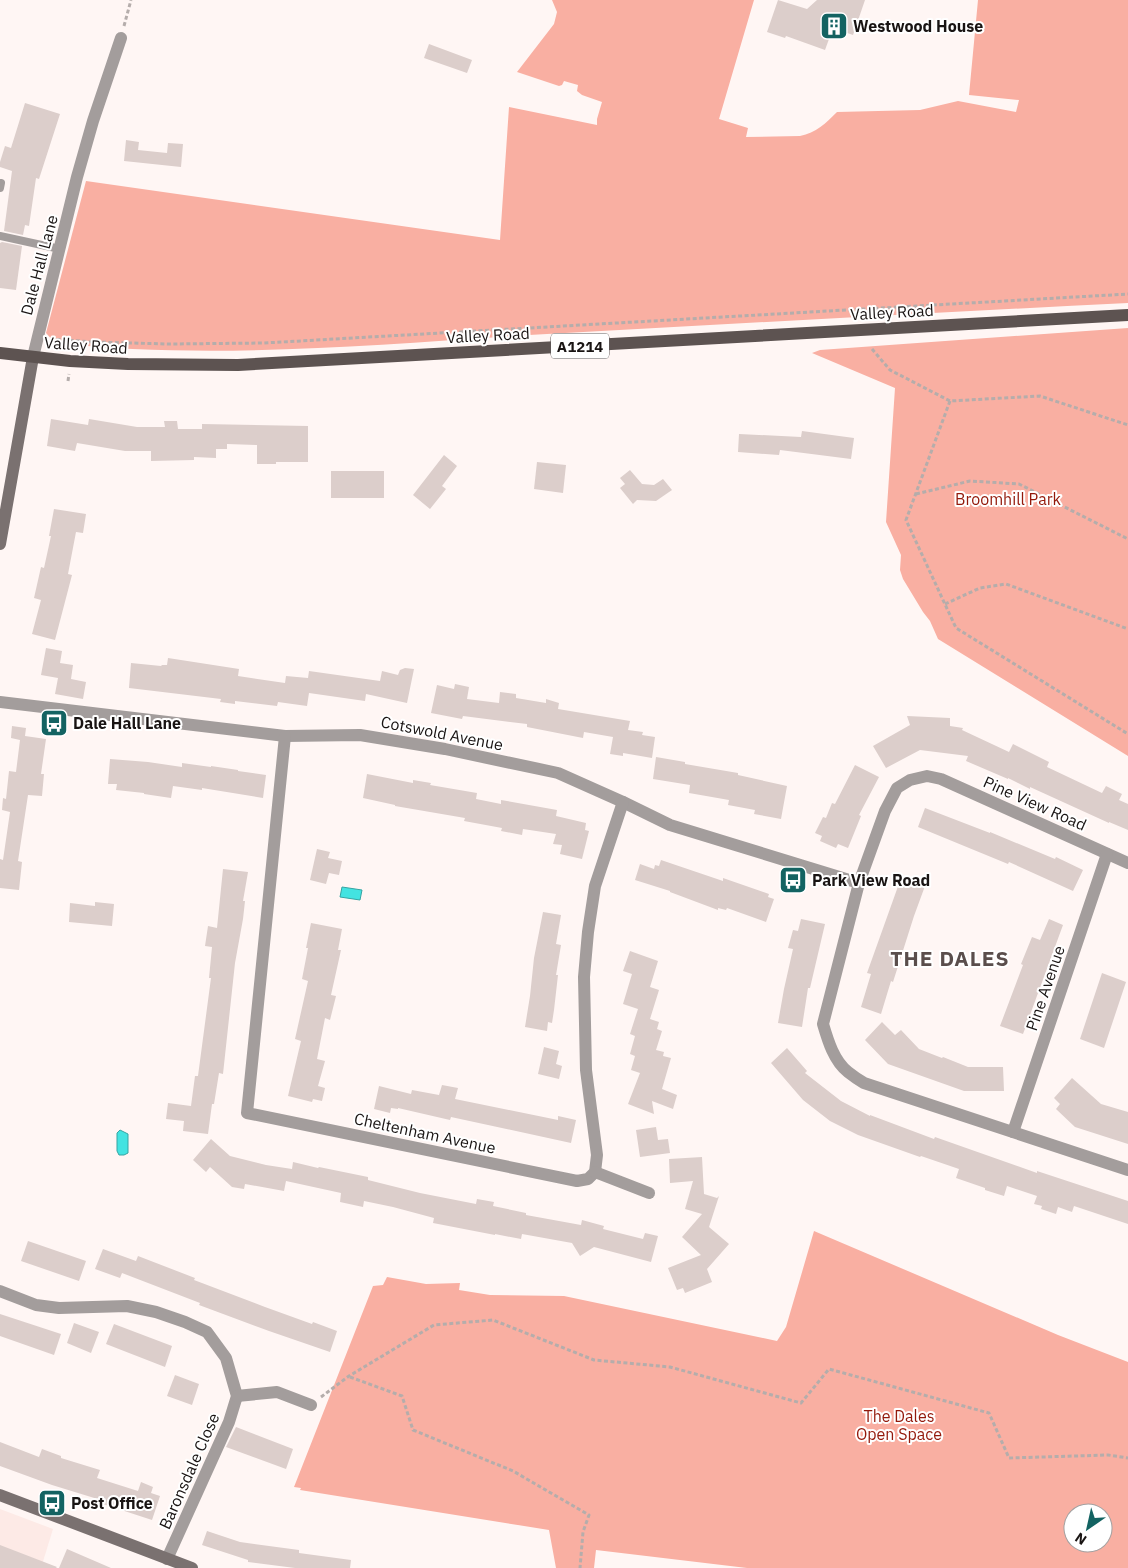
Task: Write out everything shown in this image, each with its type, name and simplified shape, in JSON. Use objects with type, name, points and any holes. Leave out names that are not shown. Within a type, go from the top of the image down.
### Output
[{"type":"main road","name":"Valley Road","points":[[0,353],[128,364],[238,365],[1128,315]]},
{"type":"street","name":"Dale Hall Lane","points":[[0,544],[32,357],[91,130],[121,38]]},
{"type":"street","name":"Cotswold Avenue","points":[[0,702],[285,736],[360,735],[445,749],[558,773],[670,825],[859,883]]},
{"type":"street","name":"Cheltenham Avenue","points":[[285,736],[247,1113],[577,1181],[588,1179],[595,1172]]},
{"type":"street","name":"Pine View Road","points":[[859,883],[885,811],[896,788],[910,780],[927,776],[941,779],[1128,863]]},
{"type":"street","points":[[623,802],[595,886],[588,932],[584,977],[586,1070],[597,1154],[595,1172],[649,1193]]},
{"type":"street","name":"Pine Avenue","points":[[1013,1132],[1107,854]]},
{"type":"street","points":[[859,883],[823,1024],[828,1043],[846,1071],[864,1083],[1128,1170]]},
{"type":"street","points":[[0,1291],[36,1305],[59,1308],[127,1306],[156,1312],[192,1325],[207,1332],[226,1358],[237,1396],[277,1392],[311,1405]]},
{"type":"street","name":"Baronsdale Close","points":[[167,1559],[229,1422],[237,1396]]},
{"type":"street","points":[[0,1495],[192,1568]]},
{"type":"lane","points":[[0,236],[60,249]]},
{"type":"path","points":[[121,38],[131,0]]},
{"type":"path","points":[[51,339],[168,344],[264,342],[1128,294]]},
{"type":"path","points":[[872,349],[890,370],[950,401],[1040,396],[1128,425]]},
{"type":"path","points":[[950,401],[906,520],[956,628],[1128,734]]},
{"type":"path","points":[[915,494],[970,481],[1019,484],[1128,539]]},
{"type":"path","points":[[945,604],[980,588],[1006,584],[1128,629]]},
{"type":"path","points":[[311,1405],[349,1376],[434,1325],[493,1320],[594,1360],[670,1367],[801,1403],[830,1369],[989,1413],[1009,1458],[1108,1455],[1128,1458]]},
{"type":"path","points":[[349,1376],[402,1396],[413,1430],[513,1471],[589,1515],[583,1532],[580,1568]]},
{"type":"shaded area","points":[[0,1509],[53,1529],[41,1568],[0,1568]]},
{"type":"green space","points":[[552,0],[754,0],[719,119],[748,128],[746,137],[806,135],[820,127],[837,112],[920,110],[958,101],[1016,112],[1019,100],[969,95],[978,0],[1128,0],[1128,303],[233,351],[114,348],[55,343],[46,333],[86,181],[500,240],[509,107],[597,125],[602,102],[582,95],[577,91],[578,85],[564,81],[559,86],[517,72],[554,24],[557,12]]},
{"type":"green space","name":"Broomhill Park","points":[[1128,328],[1128,756],[938,639],[930,621],[903,579],[900,570],[901,555],[886,522],[895,388],[812,353],[820,350]]},
{"type":"green space","name":"The Dales Open Space","points":[[814,1231],[1058,1335],[1128,1362],[1128,1568],[747,1568],[596,1550],[594,1568],[556,1568],[549,1530],[300,1490],[301,1488],[294,1487],[373,1286],[383,1285],[387,1277],[426,1284],[460,1283],[459,1290],[490,1295],[564,1296],[777,1341],[786,1327]]},
{"type":"water","points":[[342,887],[362,890],[360,900],[340,897]]},
{"type":"water","points":[[120,1130],[128,1134],[128,1153],[124,1155],[119,1155],[117,1151],[117,1133]]},
{"type":"building","name":"Westwood House","points":[[778,0],[807,9],[817,0],[865,0],[853,35],[833,28],[825,50],[786,36],[785,38],[767,32]]},
{"type":"building","points":[[429,44],[472,60],[467,73],[424,58]]},
{"type":"building","points":[[25,103],[60,114],[39,179],[36,178],[29,226],[25,225],[23,235],[4,231],[12,171],[0,167],[0,162],[5,146],[11,148]]},
{"type":"building","points":[[126,140],[139,142],[138,150],[167,153],[168,143],[183,144],[181,167],[124,161]]},
{"type":"building","points":[[0,243],[22,246],[16,290],[0,288]]},
{"type":"building","points":[[51,419],[88,425],[89,419],[137,427],[165,427],[164,421],[177,421],[178,429],[202,429],[202,424],[308,426],[308,462],[257,464],[257,445],[227,444],[227,449],[216,449],[216,458],[194,457],[194,460],[151,461],[151,451],[125,451],[77,443],[75,451],[47,446]]},
{"type":"building","points":[[802,431],[854,438],[851,459],[780,450],[779,455],[738,452],[739,434],[801,437]]},
{"type":"building","points":[[444,455],[457,466],[442,486],[446,489],[430,509],[413,495]]},
{"type":"building","points":[[537,462],[566,465],[563,493],[534,489]]},
{"type":"building","points":[[630,470],[642,484],[654,485],[663,479],[672,490],[656,501],[637,500],[633,504],[620,488],[625,484],[620,478]]},
{"type":"building","points":[[331,471],[384,471],[384,498],[331,498]]},
{"type":"building","points":[[54,509],[86,514],[83,533],[76,532],[68,574],[72,575],[55,640],[32,634],[41,600],[34,598],[41,567],[44,568],[51,536],[49,536]]},
{"type":"building","points":[[46,648],[62,651],[60,663],[73,665],[71,679],[86,682],[83,699],[55,694],[58,678],[41,675]]},
{"type":"building","points":[[168,658],[239,669],[238,676],[285,683],[286,676],[308,678],[309,671],[380,681],[382,671],[398,675],[400,670],[405,668],[414,669],[407,703],[366,694],[365,701],[309,693],[307,706],[278,702],[277,706],[235,701],[235,704],[220,702],[221,699],[129,688],[131,663],[161,666],[167,665]]},
{"type":"building","points":[[455,684],[469,687],[467,699],[499,703],[500,692],[516,694],[516,698],[546,703],[546,699],[559,703],[558,709],[630,721],[628,730],[643,732],[642,735],[655,737],[652,758],[623,753],[623,756],[610,754],[613,737],[584,732],[583,738],[527,727],[527,724],[463,716],[462,719],[431,713],[437,685],[454,689]]},
{"type":"building","points":[[907,716],[950,718],[950,726],[963,728],[962,730],[1009,752],[1013,744],[1049,762],[1047,767],[1102,793],[1106,786],[1122,794],[1119,800],[1128,804],[1128,830],[966,761],[968,756],[920,750],[886,768],[873,746],[910,725]]},
{"type":"building","points":[[12,726],[26,728],[25,736],[46,739],[41,774],[44,774],[42,796],[28,795],[18,861],[22,862],[19,890],[0,888],[0,859],[3,860],[10,812],[2,810],[3,798],[6,799],[9,771],[16,772],[20,740],[11,738]]},
{"type":"building","points":[[656,757],[738,773],[738,775],[787,786],[781,819],[754,814],[755,810],[728,805],[729,800],[689,793],[690,785],[653,779]]},
{"type":"building","points":[[110,759],[182,767],[182,763],[266,775],[263,798],[202,788],[202,790],[173,786],[171,798],[116,790],[117,784],[108,784]]},
{"type":"building","points":[[855,765],[879,777],[859,815],[861,816],[848,848],[838,844],[836,848],[820,841],[822,836],[815,833],[823,817],[826,818],[832,803],[835,804]]},
{"type":"building","points":[[367,774],[413,783],[413,780],[431,783],[430,785],[477,793],[476,799],[501,804],[501,800],[557,810],[556,816],[586,823],[585,830],[589,831],[582,859],[560,854],[562,845],[553,844],[556,834],[523,829],[522,835],[501,831],[502,828],[464,821],[465,818],[395,806],[363,798]]},
{"type":"building","points":[[925,808],[1055,859],[1056,857],[1083,870],[1073,891],[1009,862],[1008,864],[918,827]]},
{"type":"building","points":[[317,849],[330,852],[328,858],[342,861],[339,875],[329,873],[326,884],[310,880]]},
{"type":"building","points":[[661,860],[769,894],[768,897],[774,899],[766,922],[727,908],[726,910],[718,908],[718,910],[670,891],[635,880],[640,864],[654,869],[655,865],[659,866]]},
{"type":"building","points":[[223,869],[248,872],[243,901],[245,901],[243,919],[235,963],[223,1074],[219,1073],[208,1134],[183,1131],[184,1121],[166,1119],[168,1103],[191,1106],[195,1076],[198,1076],[211,978],[209,978],[212,947],[205,946],[208,926],[217,928]]},
{"type":"building","points":[[901,878],[925,886],[881,1014],[861,1007],[871,974],[867,973]]},
{"type":"building","points":[[95,902],[114,904],[112,926],[69,922],[70,903],[95,906]]},
{"type":"building","points":[[543,912],[561,915],[556,944],[561,945],[556,975],[558,975],[554,1010],[552,1023],[548,1022],[547,1031],[525,1027],[534,958]]},
{"type":"building","points":[[801,919],[825,924],[810,988],[808,988],[802,1027],[778,1023],[793,949],[788,948],[793,930],[798,931]]},
{"type":"building","points":[[1049,919],[1063,925],[1023,1034],[1000,1026],[1032,937],[1040,940]]},
{"type":"building","points":[[311,923],[342,929],[338,950],[341,950],[331,995],[336,996],[330,1020],[325,1018],[317,1059],[325,1061],[318,1086],[325,1088],[322,1101],[313,1099],[312,1102],[288,1096],[301,1041],[295,1039],[308,981],[302,979]]},
{"type":"building","points":[[630,951],[658,961],[650,987],[659,990],[650,1019],[659,1022],[657,1029],[662,1031],[656,1050],[664,1052],[663,1056],[671,1058],[662,1089],[677,1095],[673,1109],[652,1101],[654,1114],[628,1104],[640,1073],[631,1070],[635,1056],[630,1054],[635,1036],[630,1034],[638,1009],[623,1004],[632,974],[623,971]]},
{"type":"building","points":[[1102,973],[1126,982],[1104,1048],[1080,1039]]},
{"type":"building","points":[[882,1022],[895,1035],[901,1030],[919,1049],[942,1058],[968,1067],[1003,1067],[1004,1091],[964,1091],[888,1064],[865,1040]]},
{"type":"building","points":[[544,1047],[559,1051],[556,1064],[562,1066],[559,1079],[538,1074]]},
{"type":"building","points":[[787,1048],[807,1071],[805,1073],[841,1101],[870,1116],[1037,1173],[1037,1171],[1128,1201],[1128,1224],[1074,1206],[1072,1212],[1058,1207],[1056,1214],[1041,1209],[1042,1206],[1034,1204],[1037,1196],[1007,1186],[1004,1196],[985,1190],[985,1188],[956,1178],[959,1169],[858,1135],[830,1121],[803,1100],[771,1063]]},
{"type":"building","points":[[1072,1078],[1101,1104],[1128,1112],[1128,1144],[1075,1127],[1056,1109],[1060,1104],[1054,1098]]},
{"type":"building","points":[[442,1085],[458,1088],[455,1099],[558,1120],[558,1116],[576,1120],[571,1143],[451,1117],[450,1120],[398,1108],[391,1108],[390,1113],[374,1109],[379,1086],[411,1094],[412,1090],[439,1095]]},
{"type":"building","points":[[656,1127],[658,1140],[668,1139],[670,1153],[640,1157],[636,1130]]},
{"type":"building","points":[[211,1139],[230,1156],[266,1165],[292,1169],[293,1162],[368,1177],[368,1180],[420,1193],[476,1204],[477,1199],[494,1202],[493,1206],[526,1213],[526,1215],[581,1225],[582,1220],[604,1226],[603,1229],[643,1239],[645,1233],[658,1236],[651,1262],[594,1247],[580,1256],[572,1243],[522,1234],[521,1239],[433,1223],[434,1218],[393,1207],[364,1201],[363,1207],[340,1202],[341,1193],[286,1181],[284,1191],[245,1184],[244,1189],[232,1187],[210,1167],[206,1172],[193,1160]]},
{"type":"building","points":[[702,1157],[704,1194],[717,1198],[719,1196],[709,1227],[729,1244],[707,1269],[712,1282],[685,1293],[683,1288],[677,1290],[668,1268],[701,1255],[682,1237],[702,1214],[685,1209],[693,1181],[670,1183],[669,1159]]},
{"type":"building","points":[[28,1241],[86,1261],[79,1281],[21,1261]]},
{"type":"building","points":[[103,1249],[136,1261],[138,1256],[265,1307],[337,1331],[330,1352],[199,1305],[200,1303],[122,1273],[120,1278],[95,1269]]},
{"type":"building","points":[[0,1314],[61,1334],[54,1355],[0,1336]]},
{"type":"building","points":[[74,1323],[99,1332],[91,1353],[67,1343]]},
{"type":"building","points":[[114,1324],[172,1346],[165,1367],[106,1344]]},
{"type":"building","points":[[175,1375],[199,1384],[192,1405],[167,1396]]},
{"type":"building","points":[[236,1427],[293,1449],[286,1469],[226,1447]]},
{"type":"building","points":[[0,1442],[39,1457],[42,1449],[61,1456],[61,1458],[100,1470],[97,1478],[138,1491],[141,1482],[153,1487],[151,1493],[160,1496],[152,1520],[103,1504],[104,1501],[0,1466]]},
{"type":"building","points":[[207,1531],[240,1542],[299,1550],[299,1553],[351,1560],[350,1568],[295,1568],[248,1562],[248,1560],[202,1545]]},
{"type":"building","points":[[0,1545],[57,1567],[0,1568]]},
{"type":"building","points":[[67,1549],[111,1568],[59,1568]]},
{"type":"place","name":"Westwood House","points":[[834,26]]},
{"type":"place","name":"Dale Hall Lane","points":[[54,723]]},
{"type":"place","name":"Park View Road","points":[[793,880]]},
{"type":"place","name":"Post Office","points":[[52,1503]]},
{"type":"district","name":"THE DALES","points":[[950,958]]}]
